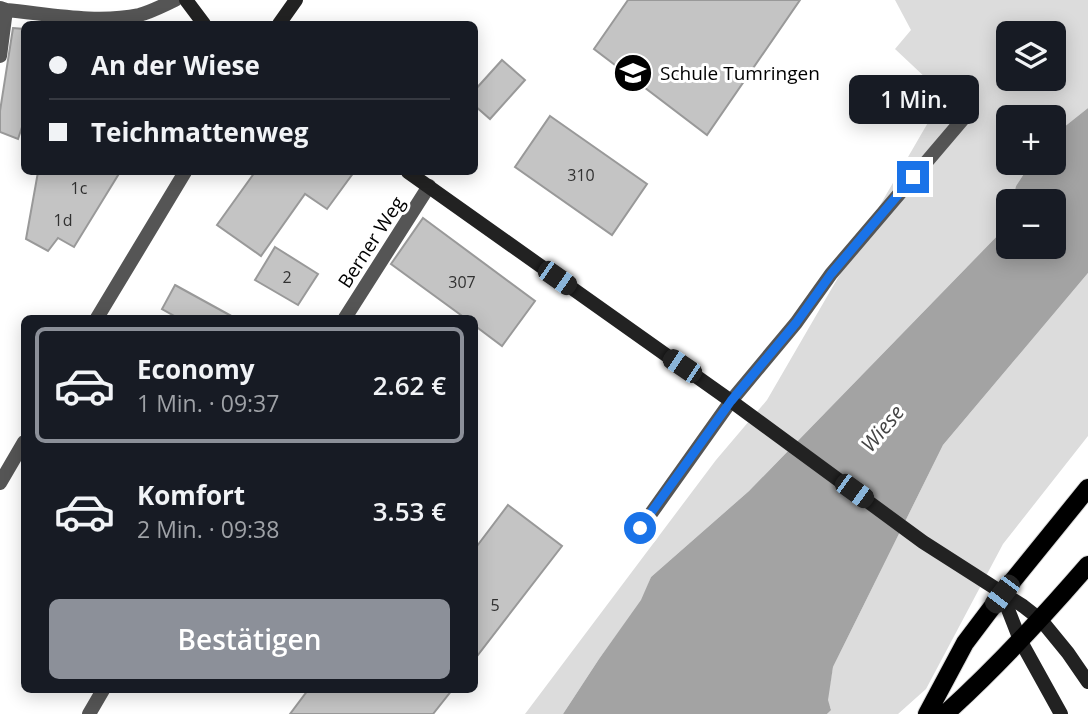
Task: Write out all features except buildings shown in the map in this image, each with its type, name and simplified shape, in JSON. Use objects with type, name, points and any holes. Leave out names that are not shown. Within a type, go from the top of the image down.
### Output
[{"type":"main road","points":[[927,714],[965,643],[1088,488]]},
{"type":"main road","points":[[945,714],[990,673],[1041,620],[1088,565]]},
{"type":"street","points":[[0,56],[3,9],[84,18],[117,18],[142,15],[175,0]]},
{"type":"street","points":[[186,0],[202,21]]},
{"type":"street","points":[[281,21],[296,0]]},
{"type":"street","points":[[640,528],[731,401],[796,323],[831,274],[963,119]]},
{"type":"street","points":[[99,315],[183,175]]},
{"type":"street","points":[[412,175],[746,411],[923,542],[1023,606],[1041,620],[1088,682]]},
{"type":"street","name":"Berner Weg","points":[[347,315],[429,186]]},
{"type":"street","points":[[0,483],[21,447]]},
{"type":"street","points":[[1002,594],[1020,640],[1061,714]]},
{"type":"street","points":[[89,714],[101,693]]},
{"type":"shaded area","points":[[895,0],[1088,0],[1088,108],[1066,125],[1066,105],[996,105],[996,175],[1023,175],[1015,189],[996,189],[996,237],[749,491],[651,577],[642,600],[563,714],[525,714],[716,460],[767,400],[944,95],[895,49],[911,30]]},
{"type":"shaded area","points":[[1088,273],[1088,436],[1003,544],[926,689],[898,714],[827,714],[831,709],[827,700],[833,667],[943,445]]},
{"type":"water","name":"Wiese","points":[[1088,108],[1088,273],[943,445],[833,667],[828,700],[831,710],[827,714],[563,714],[641,600],[651,577],[749,491],[996,237],[996,259],[1066,259],[1066,189],[1015,189],[1023,175],[1066,175],[1066,125]]},
{"type":"place","name":"Schule Tumringen","points":[[633,73]]},
{"type":"route","points":[[640,528],[731,401],[796,323],[831,274],[913,177]]}]
